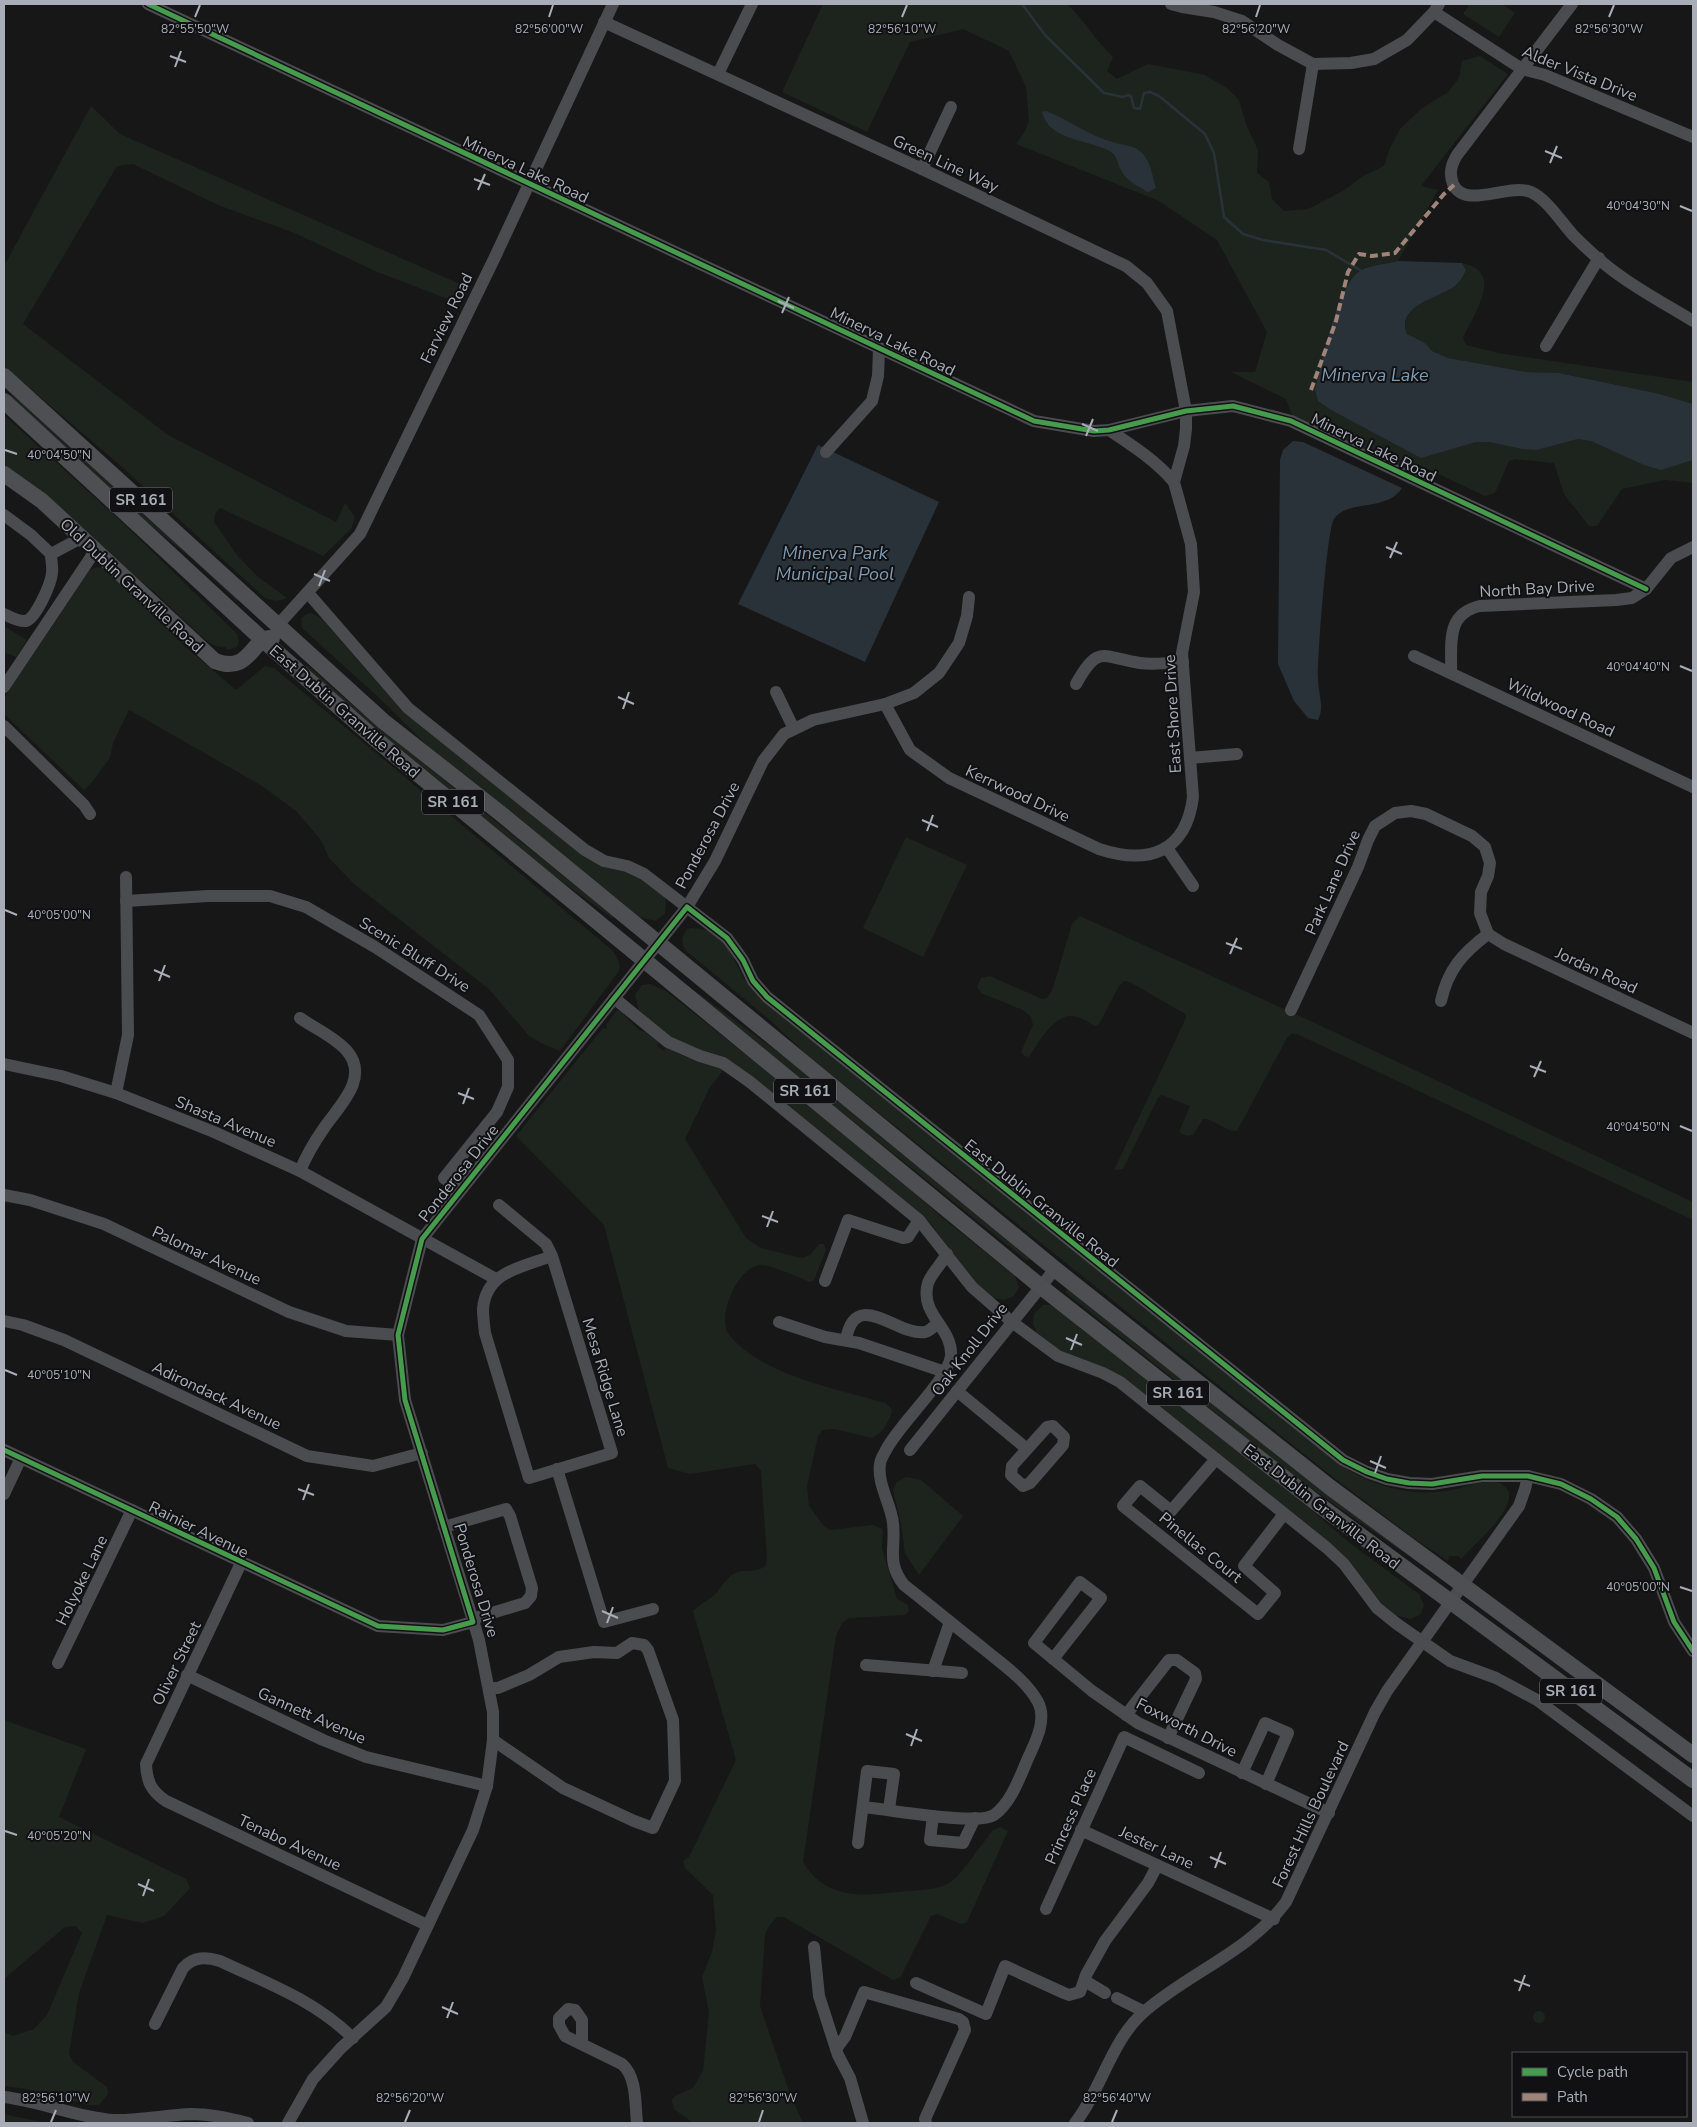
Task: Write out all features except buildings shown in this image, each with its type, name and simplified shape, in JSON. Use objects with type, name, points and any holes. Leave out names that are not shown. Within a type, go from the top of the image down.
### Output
[{"type":"main road","name":"East Dublin Granville Road","points":[[4,376],[372,711],[659,943],[1055,1269],[1331,1488],[1693,1755]]},
{"type":"main road","name":"East Dublin Granville Road","points":[[4,401],[263,640],[373,737],[1040,1286],[1315,1502],[1693,1780]]},
{"type":"main road","name":"Old Dublin Granville Road","points":[[4,476],[42,501],[215,661],[224,664],[240,662],[263,640]]},
{"type":"main road","points":[[122,508],[137,512],[262,626],[273,629],[278,626]]},
{"type":"main road","points":[[263,640],[268,637],[281,642],[351,703],[372,711]]},
{"type":"main road","points":[[487,830],[631,937],[659,943]]},
{"type":"main road","points":[[646,961],[670,970],[796,1057]]},
{"type":"main road","points":[[1315,1502],[1394,1549],[1436,1578],[1462,1585]]},
{"type":"main road","points":[[1449,1602],[1476,1607],[1536,1649],[1609,1693]]},
{"type":"street","name":"Minerva Lake Road","points":[[148,4],[1034,421],[1094,431],[1109,430],[1186,411],[1233,406],[1291,421],[1646,589]]},
{"type":"street","name":"Farview Road","points":[[278,626],[360,534],[490,267],[613,4]]},
{"type":"street","points":[[718,74],[752,4]]},
{"type":"street","points":[[1171,4],[1214,12],[1242,21],[1278,45],[1313,64],[1351,63],[1374,59],[1407,40],[1437,8]]},
{"type":"street","points":[[1572,4],[1451,165],[1450,176],[1455,186],[1468,196],[1519,189],[1531,193],[1541,200],[1574,236],[1619,275],[1693,321]]},
{"type":"street","name":"Alder Vista Drive","points":[[1437,8],[1522,69],[1545,75],[1693,137]]},
{"type":"street","name":"Green Line Way","points":[[604,22],[1126,266],[1147,283],[1167,311],[1186,411]]},
{"type":"street","points":[[1299,149],[1313,64]]},
{"type":"street","points":[[922,169],[951,108]]},
{"type":"street","points":[[1546,346],[1599,258]]},
{"type":"street","points":[[826,452],[872,401],[878,376],[879,349]]},
{"type":"street","points":[[1174,482],[1184,446],[1186,411]]},
{"type":"street","name":"East Shore Drive","points":[[1109,430],[1146,454],[1174,482],[1189,534],[1192,553],[1194,592],[1182,653],[1193,797],[1191,815],[1183,831],[1167,848]]},
{"type":"street","points":[[4,515],[31,535],[51,554],[53,573],[46,592],[31,618],[24,621],[4,614]]},
{"type":"street","points":[[51,554],[81,538]]},
{"type":"street","points":[[1646,589],[1671,558],[1693,547]]},
{"type":"street","points":[[4,688],[95,551]]},
{"type":"street","name":"North Bay Drive","points":[[1451,673],[1453,631],[1457,618],[1467,609],[1480,606],[1616,600],[1632,598],[1646,589]]},
{"type":"street","name":"East Dublin Granville Road","points":[[308,593],[408,708],[585,850],[604,860],[627,866],[644,874],[727,938],[743,960],[753,981],[767,997],[1343,1460],[1372,1474],[1409,1483],[1432,1484],[1482,1476],[1528,1476],[1561,1484],[1591,1499],[1616,1517],[1636,1539],[1654,1568],[1674,1622],[1693,1651]]},
{"type":"street","name":"Ponderosa Drive","points":[[288,2123],[313,2079],[341,2048],[386,2007],[403,1978],[473,1830],[487,1786],[493,1740],[493,1712],[479,1640],[405,1400],[398,1335],[422,1239],[614,998],[646,961],[687,907],[715,861],[762,761],[784,734],[813,720],[885,704],[914,693],[939,672],[960,643],[967,616],[969,597]]},
{"type":"street","points":[[1076,684],[1088,662],[1099,656],[1108,655],[1141,663],[1183,662]]},
{"type":"street","name":"Wildwood Road","points":[[1414,656],[1693,788]]},
{"type":"street","points":[[776,692],[794,729]]},
{"type":"street","name":"Kerrwood Drive","points":[[885,704],[910,750],[949,778],[1099,849],[1119,856],[1154,854],[1167,848]]},
{"type":"street","points":[[4,726],[84,805],[90,814]]},
{"type":"street","points":[[1190,758],[1237,754]]},
{"type":"street","name":"Park Lane Drive","points":[[1291,1010],[1358,867],[1375,826],[1395,813],[1410,810],[1426,814],[1472,836],[1484,847],[1490,863],[1488,876],[1481,892],[1480,913],[1488,934]]},
{"type":"street","points":[[1167,848],[1194,886]]},
{"type":"street","points":[[116,1092],[128,1035],[126,876]]},
{"type":"street","name":"Scenic Bluff Drive","points":[[126,901],[190,896],[270,896],[306,907],[375,947],[479,1015],[508,1060],[508,1087],[497,1112],[444,1178],[460,1191]]},
{"type":"street","points":[[1441,1001],[1444,986],[1454,967],[1470,947],[1488,934]]},
{"type":"street","name":"Jordan Road","points":[[1488,934],[1504,944],[1693,1033]]},
{"type":"street","name":"East Dublin Granville Road","points":[[614,998],[668,1042],[700,1056],[723,1063],[750,1082],[919,1220],[948,1254],[972,1287],[1012,1322],[1058,1356],[1103,1373],[1120,1382],[1344,1564],[1378,1608],[1450,1661],[1496,1678],[1537,1700],[1693,1816]]},
{"type":"street","points":[[300,1018],[346,1050],[353,1060],[355,1078],[349,1096],[324,1128],[300,1171]]},
{"type":"street","name":"Shasta Avenue","points":[[4,1064],[61,1076],[116,1092],[214,1132],[300,1171],[496,1279]]},
{"type":"street","name":"Palomar Avenue","points":[[4,1195],[30,1200],[104,1224],[289,1312],[346,1330],[398,1335]]},
{"type":"street","name":"Mesa Ridge Lane","points":[[499,1205],[546,1244],[552,1256],[612,1453],[557,1469]]},
{"type":"street","points":[[825,1281],[848,1220],[903,1238],[908,1236],[919,1220]]},
{"type":"street","points":[[863,1807],[933,1816],[985,1818],[994,1815],[1009,1800],[1036,1744],[1041,1714],[1039,1704],[1022,1681],[904,1585],[895,1574],[892,1561],[893,1523],[882,1487],[880,1464],[892,1438],[945,1372],[951,1358],[950,1342],[932,1317],[927,1300],[928,1282],[948,1254]]},
{"type":"street","points":[[552,1256],[508,1272],[496,1279],[491,1285],[483,1308],[485,1333],[529,1478],[557,1469],[604,1622],[653,1609]]},
{"type":"street","name":"Oak Knoll Drive","points":[[910,1450],[1055,1269]]},
{"type":"street","points":[[846,1340],[852,1321],[858,1316],[864,1315],[919,1332],[928,1332],[938,1323]]},
{"type":"street","name":"Adirondack Avenue","points":[[4,1321],[23,1325],[64,1340],[307,1456],[374,1466],[422,1453]]},
{"type":"street","points":[[779,1322],[805,1331],[859,1343],[945,1372]]},
{"type":"street","points":[[957,1390],[1027,1449]]},
{"type":"street","points":[[1050,1426],[1061,1432],[1064,1437],[1063,1445],[1030,1483],[1023,1486],[1014,1479],[1010,1472],[1012,1466],[1027,1449],[1050,1426]]},
{"type":"street","name":"Rainier Avenue","points":[[4,1450],[378,1626],[443,1630],[525,1603],[531,1596],[532,1588],[510,1516],[506,1509],[444,1527]]},
{"type":"street","points":[[4,1494],[21,1458]]},
{"type":"street","name":"Pinellas Court","points":[[1216,1459],[1171,1511],[1140,1486],[1123,1506],[1258,1614],[1275,1593],[1244,1566],[1284,1514]]},
{"type":"street","name":"Forest Hills Boulevard","points":[[1075,2123],[1084,2112],[1123,2037],[1144,2012],[1245,1942],[1274,1919],[1286,1902],[1375,1712],[1421,1640],[1519,1506],[1528,1476]]},
{"type":"street","name":"Holyoke Lane","points":[[58,1663],[132,1510]]},
{"type":"street","name":"Oliver Street","points":[[147,1779],[146,1764],[241,1563]]},
{"type":"street","name":"Foxworth Drive","points":[[1053,1659],[1101,1598],[1080,1582],[1034,1643],[1053,1659],[1126,1716],[1168,1738],[1328,1813]]},
{"type":"street","points":[[933,1671],[950,1622]]},
{"type":"street","points":[[489,1688],[498,1688],[530,1675],[559,1657],[594,1652],[616,1653],[632,1643],[644,1645],[648,1650],[674,1720],[675,1781],[653,1828],[562,1788],[493,1740]]},
{"type":"street","points":[[1126,1716],[1169,1660],[1177,1660],[1195,1673],[1196,1679],[1168,1738]]},
{"type":"street","points":[[866,1665],[962,1674]]},
{"type":"street","name":"Gannett Avenue","points":[[188,1675],[323,1740],[358,1753],[487,1786]]},
{"type":"street","points":[[1242,1773],[1265,1723],[1288,1733],[1266,1784]]},
{"type":"street","name":"Princess Place","points":[[1046,1909],[1124,1737],[1199,1773]]},
{"type":"street","points":[[858,1843],[867,1771],[894,1774],[889,1809]]},
{"type":"street","name":"Tenabo Avenue","points":[[147,1779],[154,1792],[166,1801],[427,1925]]},
{"type":"street","points":[[933,1816],[930,1840],[963,1843],[976,1818]]},
{"type":"street","name":"Jester Lane","points":[[1081,1830],[1274,1919]]},
{"type":"street","points":[[916,1983],[986,2014],[1005,1966],[1070,1995],[1080,1992],[1086,1975],[1105,1942],[1148,1883],[1157,1866]]},
{"type":"street","points":[[814,1947],[819,1996],[836,2049],[850,2078],[863,2123]]},
{"type":"street","points":[[155,2024],[183,1968],[188,1962],[209,1958],[220,1961],[315,2006],[353,2038]]},
{"type":"street","points":[[1085,1981],[1105,1992]]},
{"type":"street","points":[[836,2049],[846,2037],[864,1992],[959,2019],[965,2026],[965,2030],[925,2119],[926,2123]]},
{"type":"street","points":[[1118,1998],[1144,2012]]},
{"type":"street","points":[[582,2044],[622,2064],[628,2070],[632,2078],[638,2123]]},
{"type":"street","points":[[4,2097],[26,2099],[74,2114],[111,2120],[192,2114],[224,2117],[248,2123]]},
{"type":"shaded area","points":[[823,4],[1067,4],[1113,57],[1107,71],[1117,79],[1148,64],[1205,75],[1227,88],[1239,100],[1246,124],[1258,150],[1257,173],[1269,182],[1272,199],[1284,211],[1308,209],[1343,191],[1363,176],[1384,166],[1390,148],[1400,129],[1421,109],[1448,92],[1459,78],[1462,61],[1480,56],[1508,74],[1421,186],[1438,190],[1398,261],[1360,270],[1351,278],[1337,307],[1331,325],[1315,390],[1318,401],[1331,410],[1421,457],[1476,442],[1489,442],[1537,450],[1578,439],[1591,441],[1661,469],[1693,460],[1693,483],[1665,480],[1622,489],[1597,526],[1589,526],[1564,494],[1554,463],[1515,459],[1509,461],[1495,493],[1485,496],[1417,464],[1411,473],[1293,418],[1286,399],[1231,372],[1255,372],[1267,332],[1217,240],[1159,201],[1016,144],[1024,133],[1029,121],[1026,87],[1009,51],[963,29],[910,42],[867,132],[782,92]]},
{"type":"shaded area","points":[[1470,4],[1501,4],[1515,13],[1499,37],[1463,14]]},
{"type":"shaded area","points":[[91,106],[120,134],[469,288],[461,304],[375,271],[297,234],[218,205],[133,164],[117,166],[23,324],[168,435],[336,522],[345,503],[355,517],[351,529],[323,556],[220,508],[215,514],[214,522],[237,555],[257,576],[287,598],[277,601],[265,598],[122,467],[4,366],[4,266]]},
{"type":"shaded area","points":[[1462,263],[1477,269],[1482,276],[1484,284],[1480,303],[1463,338],[1466,345],[1498,353],[1693,382],[1693,404],[1660,394],[1559,373],[1526,372],[1448,358],[1432,351],[1425,343],[1407,334],[1405,324],[1413,310],[1448,290],[1462,279],[1466,270]]},
{"type":"shaded area","points":[[11,394],[61,433],[240,598],[237,601],[192,559],[126,505],[10,396]]},
{"type":"shaded area","points":[[4,415],[125,525],[237,634],[239,641],[237,647],[227,650],[225,647],[216,646],[208,642],[153,591],[4,469]]},
{"type":"shaded area","points":[[97,567],[104,569],[188,649],[236,690],[265,666],[274,668],[612,950],[619,962],[619,971],[560,1051],[529,1036],[489,989],[354,884],[329,858],[321,840],[296,811],[262,786],[129,710],[113,743],[110,758],[84,790],[4,714],[4,698],[90,570]]},
{"type":"shaded area","points":[[311,613],[321,618],[390,697],[579,852],[634,874],[664,893],[666,901],[665,914],[655,921],[639,917],[433,751],[377,696],[302,628],[301,619],[306,614]]},
{"type":"shaded area","points":[[4,626],[27,640],[16,657],[4,652]]},
{"type":"shaded area","points":[[307,665],[364,715],[614,917],[612,918],[520,851],[304,669]]},
{"type":"shaded area","points":[[906,837],[967,865],[923,957],[863,928]]},
{"type":"shaded area","points":[[1080,916],[1330,1030],[1693,1202],[1693,1220],[1297,1034],[1291,1034],[1287,1038],[1237,1131],[1228,1130],[1212,1121],[1203,1119],[1193,1135],[1186,1136],[1179,1132],[1190,1106],[1162,1095],[1158,1098],[1123,1169],[1114,1170],[1186,1018],[1185,1014],[1130,982],[1124,981],[1119,986],[1099,1024],[1095,1026],[1074,1016],[1060,1019],[1047,1030],[1029,1057],[1024,1056],[1021,1052],[1033,1025],[1031,1017],[1023,1010],[981,993],[977,987],[981,978],[990,976],[1042,999],[1047,998],[1052,991],[1072,924]]},
{"type":"shaded area","points":[[691,928],[714,934],[729,949],[745,979],[762,999],[1350,1471],[1374,1483],[1412,1492],[1439,1492],[1483,1482],[1499,1483],[1505,1486],[1509,1493],[1505,1510],[1499,1519],[1461,1559],[1459,1556],[1449,1556],[1448,1561],[1412,1537],[1324,1470],[808,1056],[771,1021],[684,949],[682,938],[687,929]]},
{"type":"shaded area","points":[[650,984],[666,991],[870,1153],[939,1215],[1015,1276],[1019,1287],[1014,1296],[1004,1300],[992,1298],[979,1287],[929,1222],[741,1069],[679,1043],[639,1011],[635,995],[642,985]]},
{"type":"shaded area","points":[[688,986],[801,1069],[1030,1259],[1026,1260],[687,988]]},
{"type":"shaded area","points":[[617,1010],[639,1030],[646,1032],[659,1043],[657,1046],[664,1051],[666,1047],[683,1056],[724,1069],[709,1089],[685,1139],[746,1238],[761,1248],[802,1258],[810,1255],[819,1244],[824,1244],[826,1250],[814,1280],[810,1282],[764,1265],[751,1268],[736,1284],[727,1307],[726,1328],[730,1336],[744,1350],[782,1371],[825,1386],[886,1403],[892,1410],[885,1427],[872,1438],[834,1429],[823,1430],[818,1436],[807,1486],[809,1506],[824,1526],[830,1530],[873,1525],[883,1529],[882,1548],[897,1599],[908,1605],[909,1611],[905,1615],[849,1618],[842,1623],[836,1636],[803,1862],[813,1875],[824,1884],[836,1890],[849,1893],[877,1894],[930,1889],[947,1884],[956,1878],[993,1830],[1001,1827],[1008,1831],[967,1922],[961,1924],[937,1914],[931,1916],[900,1978],[893,1980],[784,1917],[777,1917],[770,1925],[765,1934],[760,2006],[790,2094],[803,2123],[693,2123],[674,2109],[672,2100],[675,2096],[693,2088],[703,2071],[709,2012],[702,1977],[712,1952],[716,1931],[713,1895],[685,1868],[683,1861],[689,1857],[736,1760],[693,1611],[715,1595],[733,1574],[766,1566],[767,1558],[761,1471],[755,1464],[690,1474],[668,1468],[604,1225],[516,1136],[603,1028],[606,1029],[606,1025]]},
{"type":"shaded area","points":[[1066,1290],[1070,1290],[1137,1345],[1417,1559],[1416,1561],[1299,1480],[1066,1293]]},
{"type":"shaded area","points":[[1043,1305],[1051,1305],[1059,1309],[1297,1498],[1351,1544],[1419,1594],[1424,1605],[1421,1614],[1411,1619],[1394,1615],[1127,1381],[1063,1352],[1037,1333],[1033,1324],[1034,1314]]},
{"type":"shaded area","points":[[906,1477],[921,1480],[963,1516],[919,1575],[905,1553],[893,1490],[896,1483]]},
{"type":"shaded area","points":[[4,1720],[86,1749],[59,1817],[186,1879],[190,1888],[164,1916],[143,1923],[107,1915],[79,1993],[69,2054],[73,2062],[107,2087],[108,2094],[99,2105],[88,2105],[27,2089],[4,2086],[4,2032],[13,2036],[34,2029],[47,2015],[82,1933],[76,1926],[65,1927],[4,1979]]},
{"type":"shaded area","points":[[1537,2011],[1541,2011],[1545,2017],[1541,2023],[1537,2023],[1533,2019],[1533,2015]]},
{"type":"shaded area","points":[[4,2114],[45,2123],[4,2123]]},
{"type":"water","points":[[1046,111],[1097,137],[1132,147],[1141,152],[1149,164],[1156,188],[1148,192],[1129,180],[1123,174],[1115,156],[1110,151],[1059,133],[1046,121],[1042,112]]},
{"type":"water","name":"Minerva Lake","points":[[1398,261],[1462,263],[1466,270],[1459,283],[1420,304],[1407,316],[1405,324],[1407,334],[1425,343],[1432,351],[1448,358],[1526,372],[1559,373],[1660,394],[1693,404],[1693,460],[1661,470],[1644,465],[1591,441],[1578,439],[1537,450],[1489,442],[1476,442],[1421,458],[1331,410],[1318,401],[1315,390],[1326,344],[1345,290],[1352,278],[1361,270]]},
{"type":"water","points":[[1293,441],[1303,442],[1402,488],[1387,500],[1348,509],[1334,519],[1328,546],[1321,623],[1318,684],[1321,710],[1318,720],[1308,718],[1294,701],[1278,664],[1280,460],[1283,450]]},
{"type":"water","name":"Minerva Park Municipal Pool","points":[[818,445],[939,502],[865,662],[738,604]]},
{"type":"waterway","points":[[1022,4],[1045,35],[1104,93],[1123,97],[1131,96],[1134,108],[1140,109],[1144,93],[1150,92],[1159,96],[1205,134],[1214,153],[1224,217],[1243,234],[1263,240],[1326,250],[1360,270]]},
{"type":"marked path","points":[[1311,390],[1336,321],[1348,272],[1359,254],[1372,256],[1395,253],[1444,194],[1454,185]]},
{"type":"cycle path","points":[[148,4],[1034,421],[1094,431],[1109,430],[1186,411],[1233,406],[1291,421],[1646,589]]},
{"type":"cycle path","points":[[4,1450],[378,1626],[443,1630],[473,1622],[405,1400],[398,1335],[422,1239],[687,907],[727,938],[743,960],[753,981],[767,997],[1343,1460],[1367,1472],[1387,1479],[1409,1483],[1432,1484],[1482,1476],[1528,1476],[1561,1484],[1591,1499],[1617,1517],[1636,1539],[1654,1568],[1674,1622],[1693,1651]]}]
